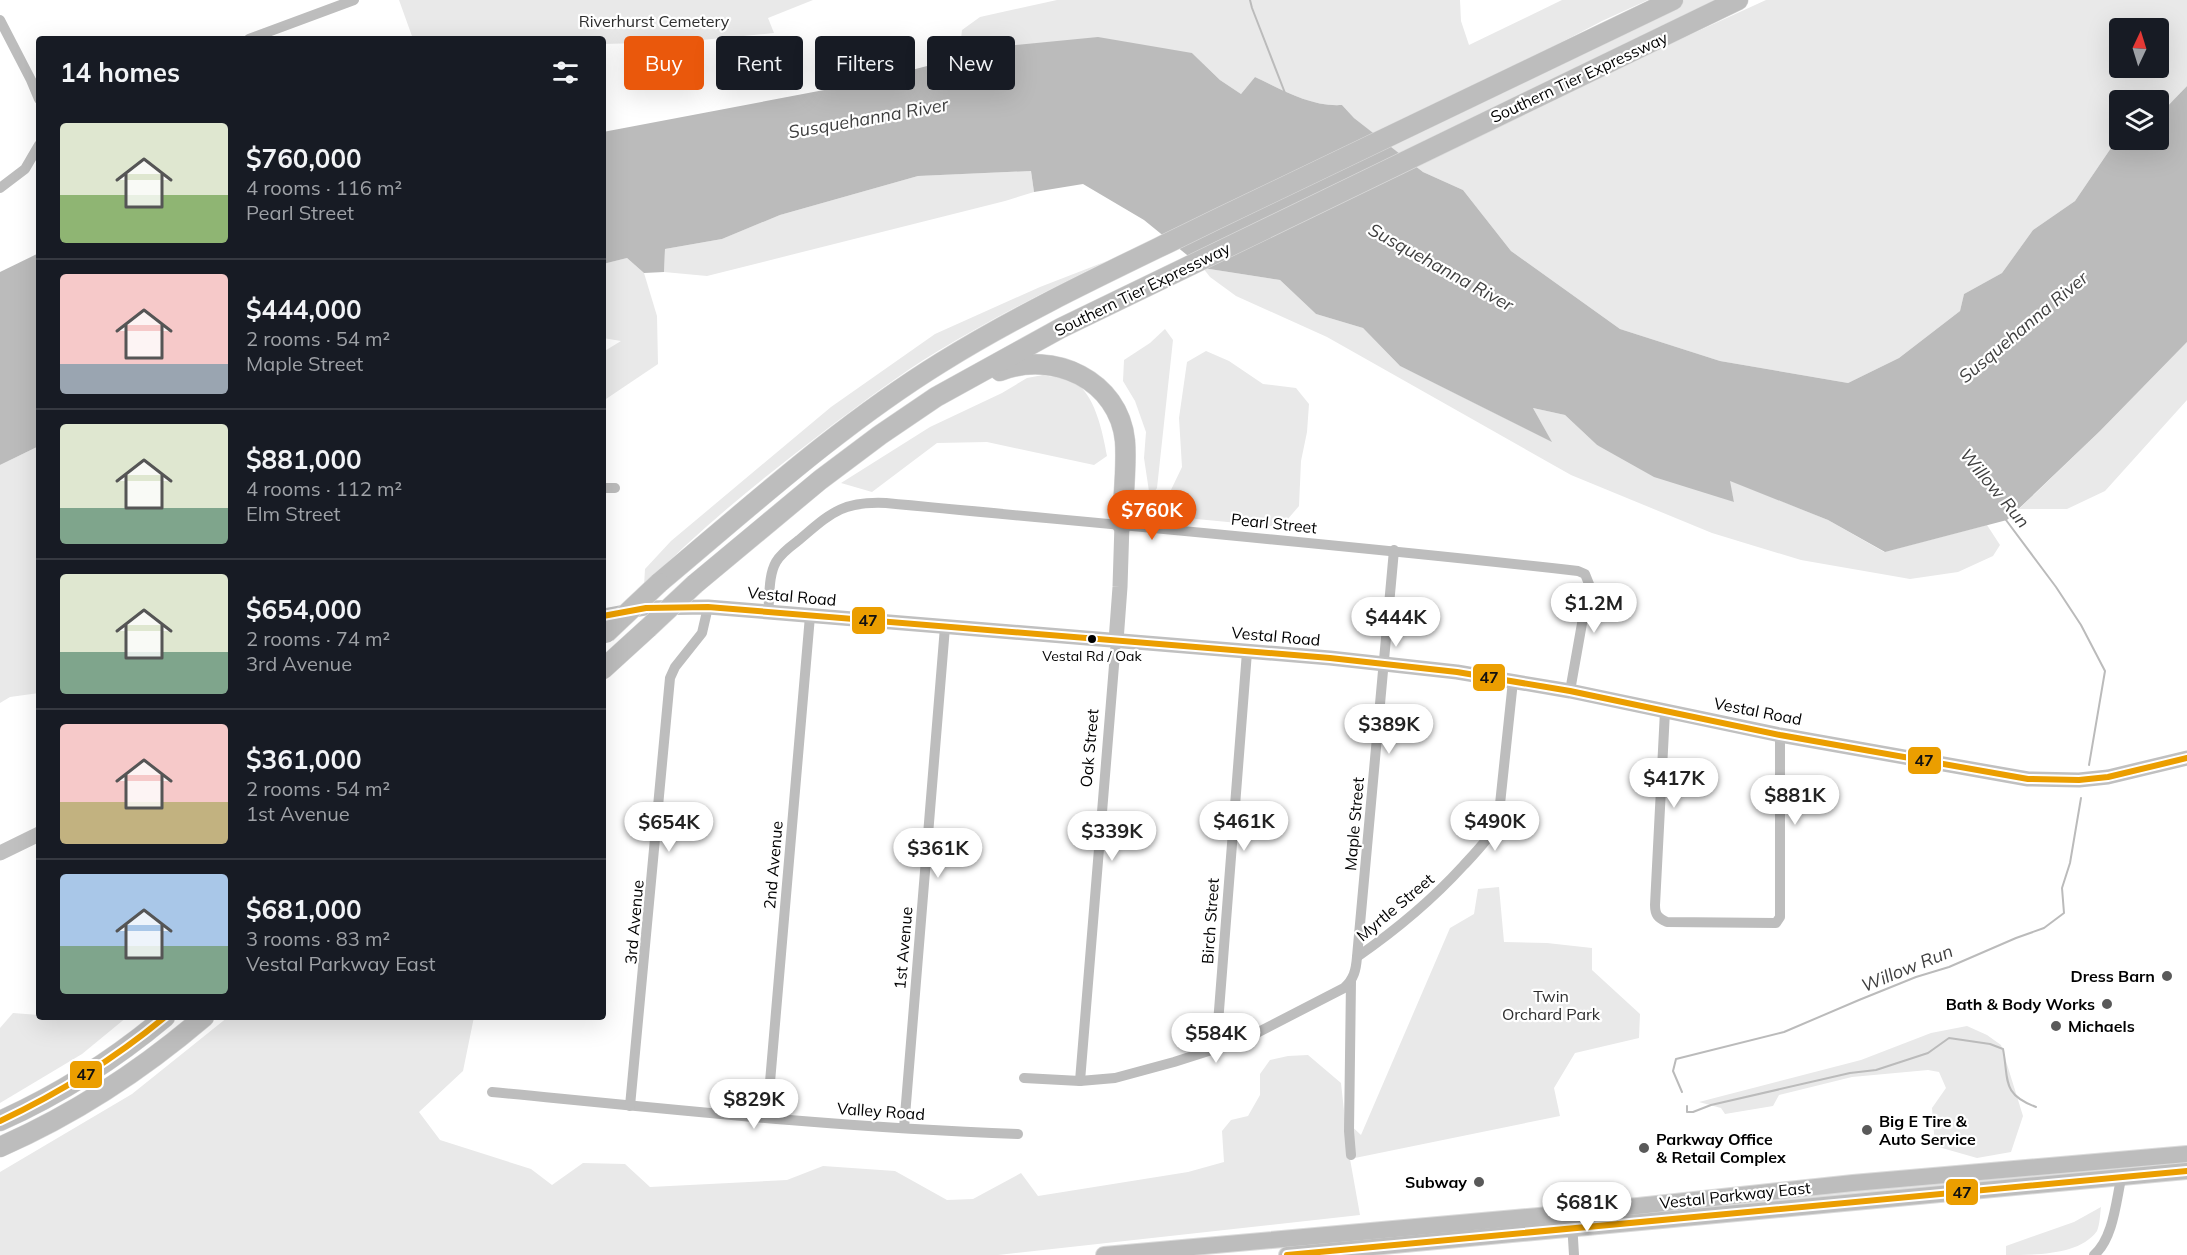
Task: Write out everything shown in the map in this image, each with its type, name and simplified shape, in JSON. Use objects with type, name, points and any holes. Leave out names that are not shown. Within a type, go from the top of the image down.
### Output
[{"type":"highway","name":"Southern Tier Expressway","points":[[606,626],[832,438],[897,391],[983,338],[1126,264],[1673,0]]},
{"type":"highway","name":"Southern Tier Expressway","points":[[606,666],[695,584],[820,480],[936,397],[1061,328],[1738,0]]},
{"type":"highway","points":[[936,397],[1009,368],[1026,364],[1058,366],[1073,370],[1086,378],[1110,402],[1119,418],[1125,440],[1122,524]]},
{"type":"highway","points":[[0,1121],[89,1073],[161,1020]]},
{"type":"highway","points":[[0,1147],[66,1114],[125,1078],[200,1020]]},
{"type":"main road","name":"Vestal Parkway East","points":[[1287,1255],[1572,1221],[1853,1183],[2187,1154]]},
{"type":"main road","name":"Vestal Parkway East","points":[[1104,1255],[1254,1248],[2187,1172]]},
{"type":"street","points":[[257,36],[354,0]]},
{"type":"street","points":[[0,20],[36,92]]},
{"type":"street","points":[[0,188],[25,169],[36,150]]},
{"type":"street","points":[[606,488],[615,488]]},
{"type":"street","name":"Pearl Street","points":[[768,613],[772,573],[776,562],[784,552],[837,510],[856,503],[886,503],[1394,550],[1578,571],[1587,577],[1588,584],[1570,691]]},
{"type":"street","name":"Oak Street","points":[[1080,1081],[1116,641],[1122,524]]},
{"type":"street","name":"Maple Street","points":[[1352,1155],[1349,1131],[1351,981],[1356,970],[1394,550]]},
{"type":"street","name":"Vestal Road","points":[[606,627],[646,609],[708,607],[1383,663],[1514,681],[1780,735],[1970,770],[2045,780],[2108,777],[2187,758]]},
{"type":"street","name":"3rd Avenue","points":[[630,1106],[649,924],[670,678],[675,667],[702,633],[708,607]]},
{"type":"street","name":"2nd Avenue","points":[[767,1117],[810,616]]},
{"type":"street","name":"1st Avenue","points":[[904,1128],[945,627]]},
{"type":"street","name":"Birch Street","points":[[1215,1049],[1247,652]]},
{"type":"street","name":"Myrtle Street","points":[[1357,957],[1395,931],[1440,890],[1491,836],[1498,823],[1514,681]]},
{"type":"street","points":[[1665,711],[1655,912],[1659,918],[1675,923],[1776,923],[1780,917],[1780,735]]},
{"type":"street","points":[[0,853],[36,835]]},
{"type":"street","points":[[1024,1077],[1080,1081],[1115,1078],[1215,1049],[1243,1040],[1344,988],[1351,981]]},
{"type":"street","name":"Valley Road","points":[[492,1092],[630,1106],[904,1128],[1018,1134]]},
{"type":"street","points":[[2094,1255],[2108,1234],[2121,1179]]},
{"type":"street","points":[[1572,1221],[1574,1255]]},
{"type":"green space","name":"Riverhurst Cemetery","points":[[399,0],[813,0],[768,18],[774,33],[716,36],[716,39],[704,40],[704,36],[624,36],[624,43],[606,44],[606,36],[412,36]]},
{"type":"green space","points":[[1057,0],[1460,0],[1461,21],[1469,45],[1562,0],[1648,0],[1602,21],[1379,138],[1342,105],[1308,100],[1255,77],[1241,94],[1220,80],[1192,53],[1015,46],[1015,36],[961,36],[962,30],[980,17]]},
{"type":"green space","points":[[1684,0],[1726,0],[1402,156],[1384,142],[1492,93]]},
{"type":"green space","points":[[1766,0],[2187,0],[2187,86],[2169,105],[2169,90],[2109,90],[2110,150],[2075,201],[2033,230],[2002,273],[1964,294],[1960,311],[1899,358],[1848,383],[1720,361],[1620,329],[1511,251],[1463,190],[1423,172],[1411,162]]},
{"type":"green space","points":[[1031,171],[1034,192],[1005,201],[707,276],[664,272],[665,249],[722,239],[780,215],[918,176]]},
{"type":"green space","points":[[627,258],[644,273],[657,316],[658,364],[606,399],[606,350],[621,341],[606,338],[606,263]]},
{"type":"green space","points":[[1107,261],[980,327],[896,379],[756,485],[687,544],[644,586],[645,569],[671,541],[831,407],[935,334],[1040,287]]},
{"type":"green space","points":[[1203,268],[1280,280],[1316,314],[1363,328],[1400,366],[1551,441],[1533,408],[1565,415],[1597,445],[1734,502],[1729,480],[1828,520],[1884,552],[1987,525],[2000,545],[1993,556],[1958,572],[1910,579],[1801,560],[1712,533],[1571,475],[1327,337],[1236,296],[1210,277]]},
{"type":"green space","points":[[1165,329],[1173,340],[1157,488],[1150,498],[1144,458],[1146,432],[1135,401],[1123,381],[1124,360],[1150,343]]},
{"type":"green space","points":[[2187,342],[2187,400],[2105,491],[2067,509],[2019,509],[2100,431]]},
{"type":"green space","points":[[1206,351],[1229,361],[1263,384],[1296,388],[1309,404],[1307,432],[1301,461],[1299,506],[1281,527],[1186,518],[1167,514],[1170,492],[1182,467],[1179,418],[1187,362]]},
{"type":"green space","points":[[1043,375],[1071,380],[1086,393],[1092,403],[1107,456],[1094,465],[987,442],[937,443],[872,492],[841,483],[930,427],[1002,393],[1027,378]]},
{"type":"green space","points":[[36,447],[36,693],[10,697],[0,703],[0,465]]},
{"type":"green space","name":"Twin Orchard Park","points":[[1499,887],[1504,942],[1547,943],[1592,948],[1592,970],[1640,1014],[1639,1038],[1575,1053],[1554,1088],[1560,1116],[1350,1159],[1360,1215],[998,1255],[0,1255],[0,1172],[132,1094],[224,1020],[473,1020],[463,1071],[419,1112],[440,1140],[531,1169],[552,1185],[583,1163],[625,1164],[650,1187],[787,1180],[823,1166],[895,1171],[947,1200],[973,1199],[1021,1173],[1038,1196],[1188,1172],[1224,1162],[1222,1131],[1231,1120],[1248,1116],[1260,1095],[1260,1074],[1270,1060],[1288,1056],[1308,1055],[1341,1083],[1345,1120],[1361,1135],[1450,928],[1474,914],[1478,889]]},
{"type":"green space","points":[[13,1013],[36,1015],[36,1020],[123,1020],[82,1054],[0,1103],[0,1028]]},
{"type":"green space","points":[[1967,1026],[1987,1035],[2001,1045],[2023,1116],[2011,1152],[1977,1158],[1935,1146],[1932,1108],[1946,1088],[1939,1072],[1928,1070],[1852,1077],[1779,1095],[1773,1106],[1725,1114],[1721,1108],[1699,1102],[1861,1060],[1931,1033]]},
{"type":"green space","points":[[2154,1163],[2043,1178],[1668,1211],[1741,1199]]},
{"type":"green space","points":[[2101,1207],[2097,1231],[2080,1245],[2056,1252],[2006,1255],[2006,1246],[2074,1222]]},
{"type":"water","name":"Susquehanna River","points":[[1098,37],[1192,53],[1220,80],[1241,94],[1255,77],[1308,100],[1342,105],[1354,118],[1423,172],[1463,190],[1511,251],[1620,329],[1720,361],[1848,383],[1899,358],[1960,311],[1964,294],[2002,273],[2033,230],[2075,201],[2110,150],[2169,150],[2169,105],[2187,86],[2187,342],[2100,431],[2007,520],[1885,552],[1828,520],[1730,481],[1734,502],[1654,477],[1597,445],[1565,415],[1533,408],[1552,442],[1400,366],[1363,328],[1316,314],[1280,280],[1203,268],[1144,220],[1083,184],[1034,192],[1031,171],[918,176],[780,215],[722,239],[665,249],[664,272],[644,273],[627,258],[606,263],[606,131],[824,90],[915,90],[915,69],[927,66],[927,90],[1015,90],[1015,45]]},
{"type":"water","points":[[36,254],[36,447],[0,465],[0,272]]},
{"type":"waterway","points":[[1250,0],[1285,93]]},
{"type":"waterway","name":"Willow Run","points":[[2006,520],[2081,625],[2105,671],[2089,765]]},
{"type":"waterway","name":"Willow Run","points":[[1682,1092],[1673,1071],[1676,1059],[1784,1032],[1916,977],[1949,967],[2044,928],[2064,913],[2062,888],[2070,863],[2081,798]]},
{"type":"waterway","name":"Willow Run","points":[[1687,1106],[1687,1112],[1693,1112],[1711,1105],[1850,1073],[1876,1070],[1928,1053],[1949,1038],[1990,1044],[2003,1049],[2007,1078],[2012,1091],[2017,1097],[2036,1107]]},
{"type":"transit line","name":"47","points":[[606,615],[646,608],[708,607],[1330,658],[1457,672],[1570,691],[1780,735],[2028,779],[2079,780],[2108,777],[2187,758]]},
{"type":"transit line","name":"47","points":[[0,1121],[86,1074],[161,1020]]},
{"type":"transit line","name":"47","points":[[1287,1255],[2187,1171]]},
{"type":"place","name":"Vestal Rd / Oak","points":[[1092,639]]},
{"type":"place","name":"Dress Barn","points":[[2167,976]]},
{"type":"place","name":"Bath & Body Works","points":[[2107,1004]]},
{"type":"place","name":"Michaels","points":[[2056,1026]]},
{"type":"place","name":"Big E Tire & Auto Service","points":[[1867,1130]]},
{"type":"place","name":"Parkway Office & Retail Complex","points":[[1644,1148]]},
{"type":"place","name":"Subway","points":[[1479,1182]]}]
